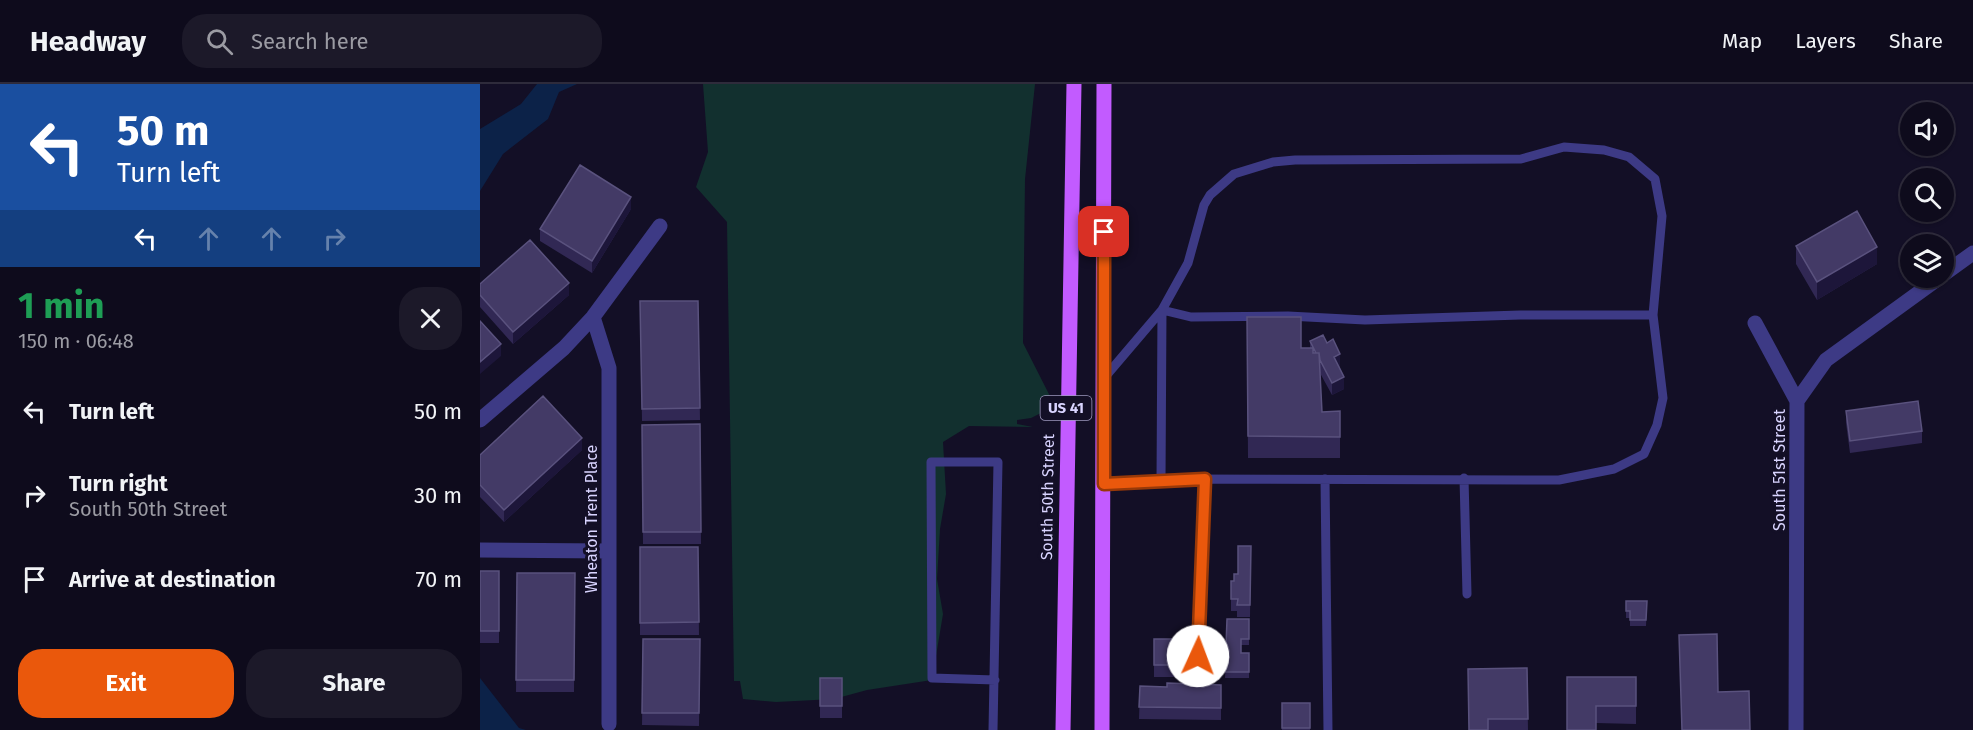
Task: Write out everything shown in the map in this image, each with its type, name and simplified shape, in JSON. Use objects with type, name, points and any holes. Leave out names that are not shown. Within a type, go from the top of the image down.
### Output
[{"type":"main road","name":"South 50th Street","points":[[1063,730],[1074,84]]},
{"type":"main road","name":"US 41","points":[[1102,730],[1105,377],[1102,118],[1104,84]]},
{"type":"street","points":[[480,420],[564,348],[593,317],[660,226]]},
{"type":"street","points":[[1954,267],[1973,253]]},
{"type":"street","name":"South 51st Street","points":[[1796,730],[1797,401],[1826,360],[1925,288]]},
{"type":"street","name":"Wheaton Trent Place","points":[[593,317],[609,368],[609,724]]},
{"type":"street","points":[[1755,323],[1797,401]]},
{"type":"street","points":[[480,550],[608,550]]},
{"type":"lane","points":[[1104,484],[1205,479],[1559,480],[1614,469],[1644,454],[1657,425],[1663,398],[1653,315],[1662,216],[1655,179],[1629,157],[1604,150],[1564,147],[1521,159],[1295,160],[1273,162],[1234,174],[1204,205],[1188,263],[1162,310],[1105,377]]},
{"type":"lane","points":[[1162,310],[1191,317],[1288,316],[1365,320],[1565,314],[1653,315]]},
{"type":"lane","points":[[1161,481],[1162,310]]},
{"type":"lane","points":[[993,730],[994,680],[998,462],[931,462],[932,678],[994,680]]},
{"type":"lane","points":[[1464,478],[1467,594]]},
{"type":"lane","points":[[1198,656],[1205,479]]},
{"type":"lane","points":[[1325,479],[1328,730]]},
{"type":"green space","points":[[703,84],[1035,84],[1025,179],[1023,343],[1055,406],[1031,418],[1017,420],[1017,424],[1033,427],[969,426],[943,442],[946,494],[940,529],[937,579],[943,614],[932,680],[867,690],[834,699],[776,702],[743,699],[740,681],[734,681],[727,222],[696,187],[708,152]]},
{"type":"water","points":[[537,84],[577,84],[559,92],[548,119],[503,154],[480,191],[480,129],[521,104]]},
{"type":"water","points":[[480,678],[519,728],[526,730],[480,730]]},
{"type":"building","points":[[580,165],[631,197],[592,261],[540,229]]},
{"type":"building","points":[[1857,211],[1877,247],[1817,282],[1796,246]]},
{"type":"building","points":[[530,240],[569,283],[513,332],[480,295],[480,284]]},
{"type":"building","points":[[640,301],[698,301],[700,408],[642,409]]},
{"type":"building","points":[[1247,317],[1301,317],[1301,348],[1313,348],[1313,353],[1319,353],[1322,412],[1340,411],[1340,437],[1248,436]]},
{"type":"building","points":[[480,321],[501,344],[480,362]]},
{"type":"building","points":[[1323,335],[1327,343],[1333,339],[1340,354],[1334,357],[1344,377],[1332,383],[1320,360],[1319,353],[1316,353],[1310,341]]},
{"type":"building","points":[[543,396],[582,438],[504,510],[480,485],[480,455]]},
{"type":"building","points":[[1918,401],[1922,431],[1850,441],[1846,411]]},
{"type":"building","points":[[700,424],[701,532],[643,532],[642,425]]},
{"type":"building","points":[[1238,546],[1251,546],[1250,605],[1237,605],[1238,599],[1231,599],[1231,581],[1234,581],[1234,574],[1238,574]]},
{"type":"building","points":[[640,547],[698,547],[699,622],[640,623]]},
{"type":"building","points":[[480,571],[499,571],[499,631],[480,631]]},
{"type":"building","points":[[517,573],[575,573],[574,680],[516,680]]},
{"type":"building","points":[[1626,601],[1647,601],[1646,620],[1630,620],[1630,611],[1626,611]]},
{"type":"building","points":[[1227,619],[1249,619],[1249,639],[1241,639],[1241,653],[1249,653],[1249,672],[1225,672]]},
{"type":"building","points":[[1717,634],[1718,692],[1749,691],[1750,730],[1682,730],[1679,635]]},
{"type":"building","points":[[643,639],[700,639],[699,713],[642,713]]},
{"type":"building","points":[[1154,639],[1180,639],[1180,665],[1154,665]]},
{"type":"building","points":[[1527,668],[1528,719],[1488,719],[1488,730],[1469,730],[1468,669]]},
{"type":"building","points":[[1567,677],[1636,677],[1636,706],[1596,706],[1596,730],[1567,730]]},
{"type":"building","points":[[820,678],[842,678],[842,706],[820,706]]},
{"type":"building","points":[[1167,683],[1221,685],[1221,708],[1139,707],[1140,686],[1167,687]]},
{"type":"building","points":[[1282,703],[1310,703],[1310,728],[1282,728]]},
{"type":"route","points":[[1104,232],[1104,484],[1205,479],[1198,656]]}]
